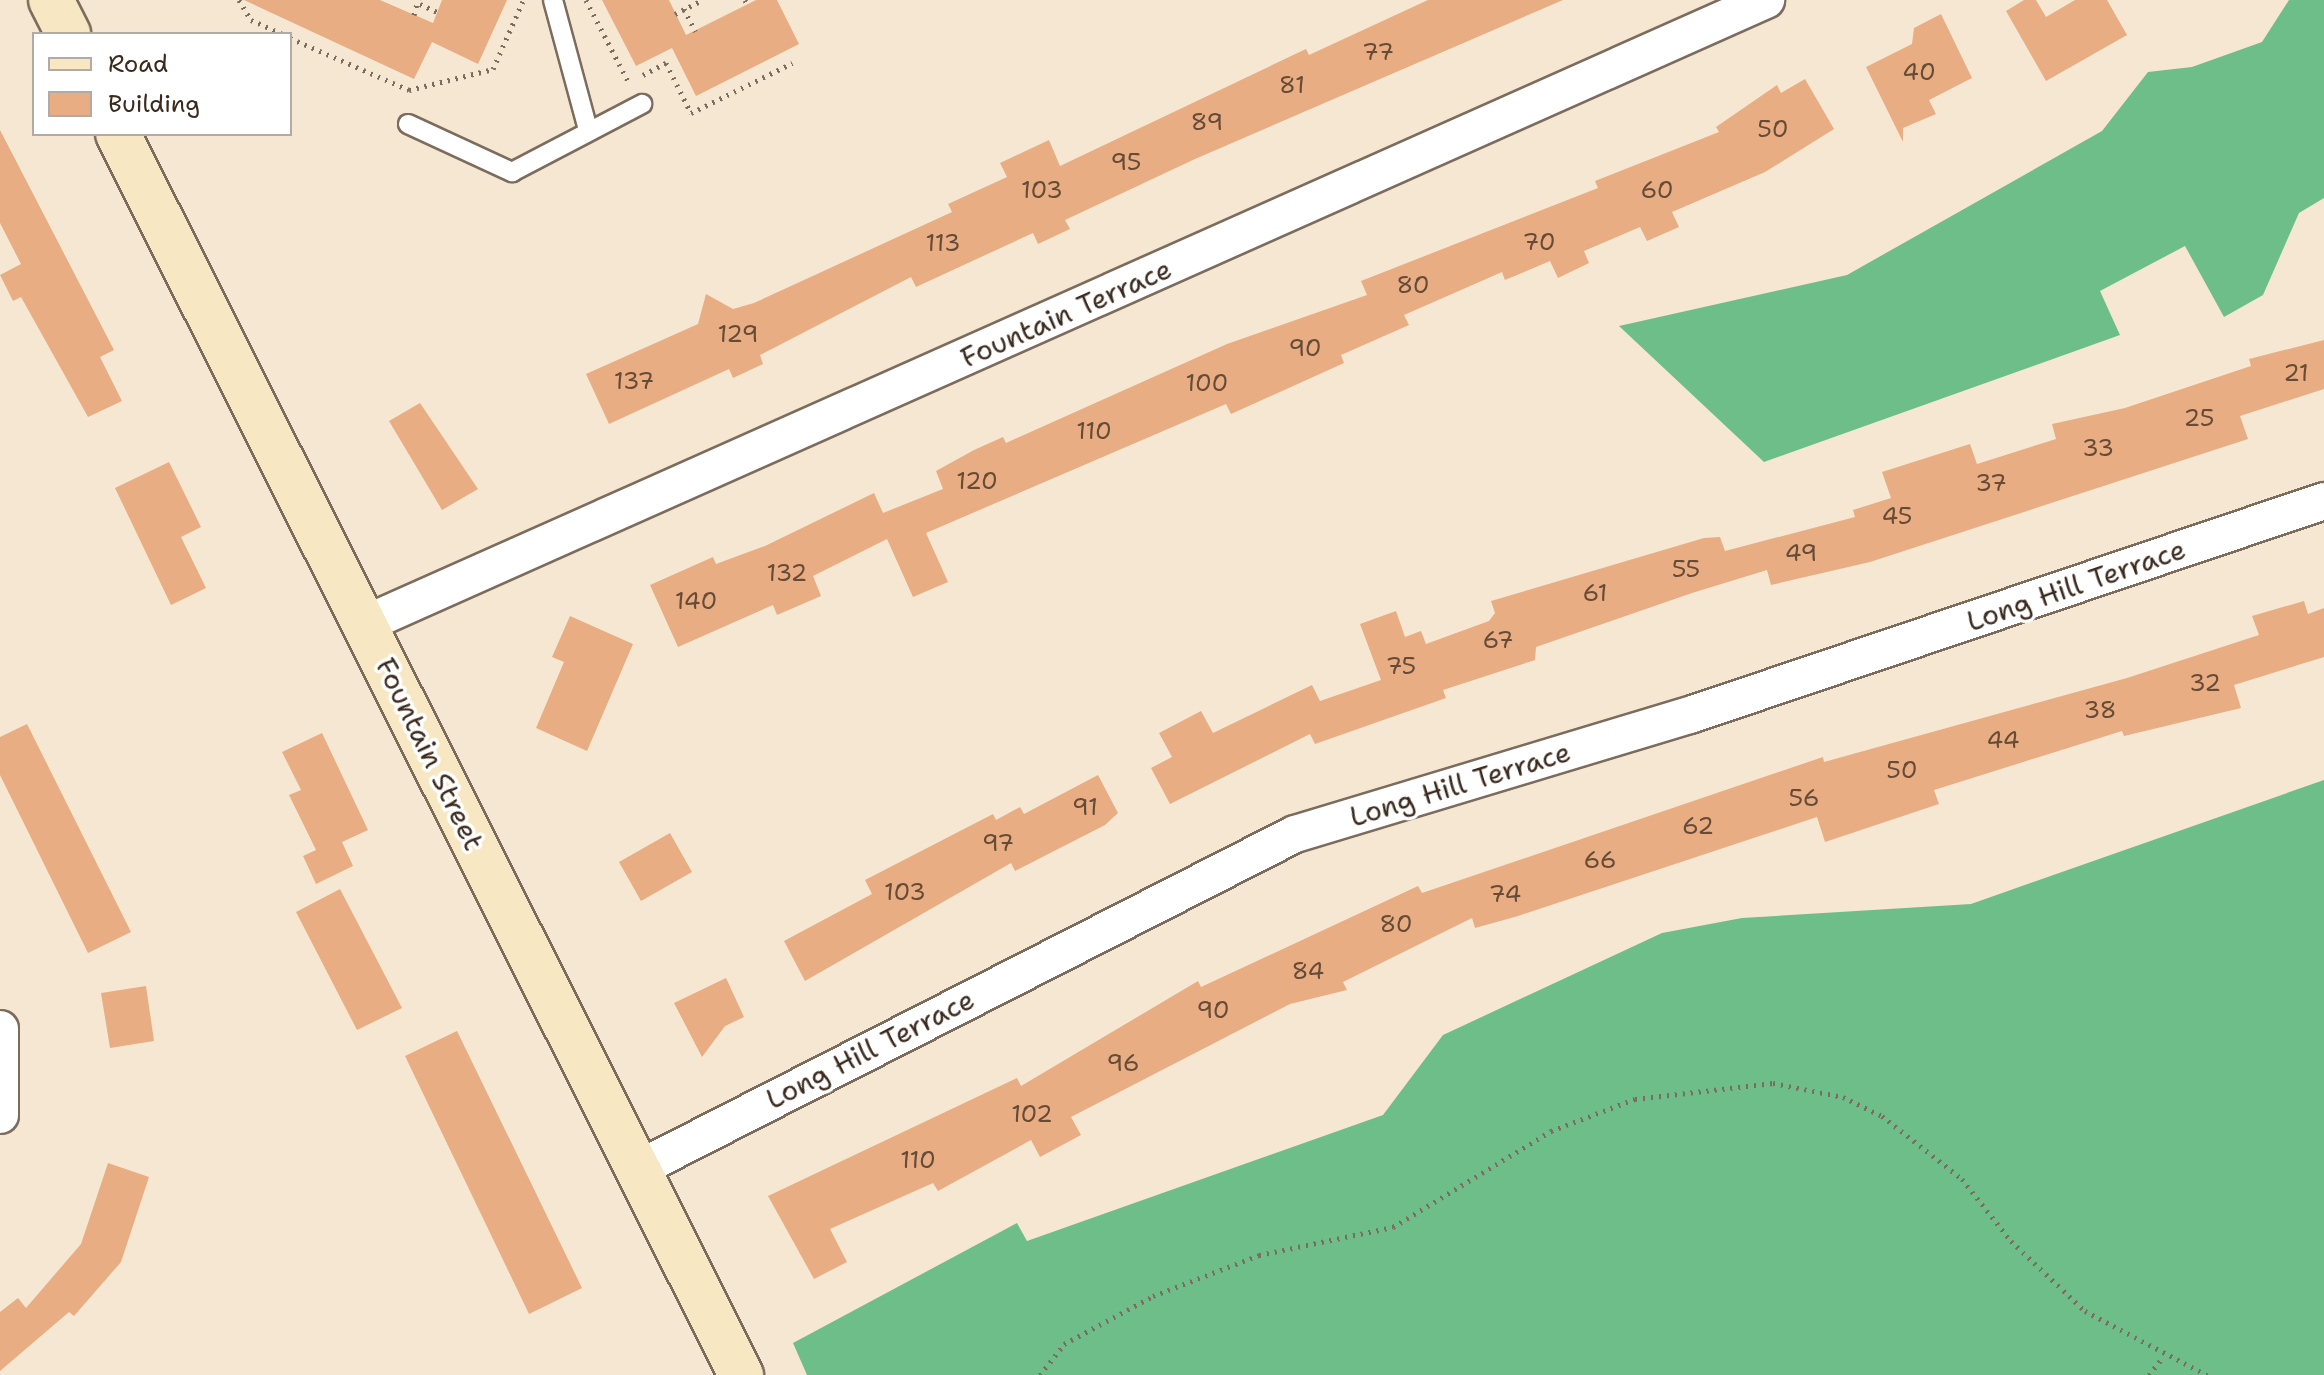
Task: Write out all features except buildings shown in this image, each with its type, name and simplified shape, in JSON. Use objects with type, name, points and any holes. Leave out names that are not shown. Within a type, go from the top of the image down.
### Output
[{"type":"main road","points":[[51,0],[67,32]]},
{"type":"main road","name":"Fountain Street","points":[[119,136],[741,1375]]},
{"type":"street","name":"Fountain Terrace","points":[[365,624],[1766,0]]},
{"type":"street","name":"Long Hill Terrace","points":[[638,1169],[1295,834],[1690,715],[2324,501]]},
{"type":"street","points":[[0,1029],[0,1115]]},
{"type":"lane","points":[[553,0],[588,130]]},
{"type":"lane","points":[[408,124],[512,172],[642,104]]},
{"type":"path","points":[[239,0],[251,20],[278,32]]},
{"type":"path","points":[[292,39],[409,90],[493,69],[523,0]]},
{"type":"path","points":[[586,0],[629,82],[666,63],[691,113],[792,63]]},
{"type":"path","points":[[675,14],[702,0]]},
{"type":"path","points":[[414,15],[419,2],[437,12]]},
{"type":"path","points":[[684,9],[695,31]]},
{"type":"path","points":[[1040,1375],[1064,1344],[1153,1296],[1259,1255],[1393,1227],[1551,1131],[1635,1099],[1773,1083],[1843,1097],[1882,1116],[1962,1179],[2011,1241],[2085,1311],[2163,1357],[2207,1375]]},
{"type":"path","points":[[2149,1375],[2163,1357]]},
{"type":"green space","points":[[2289,0],[2324,0],[2324,198],[2299,213],[2263,295],[2224,317],[2185,246],[2100,291],[2120,335],[1764,462],[1619,326],[1847,275],[2102,131],[2148,72],[2192,67],[2262,42]]},
{"type":"green space","points":[[2324,780],[2324,1375],[807,1375],[793,1343],[1017,1223],[1027,1241],[1383,1115],[1443,1035],[1662,933],[1742,918],[1971,904]]}]
